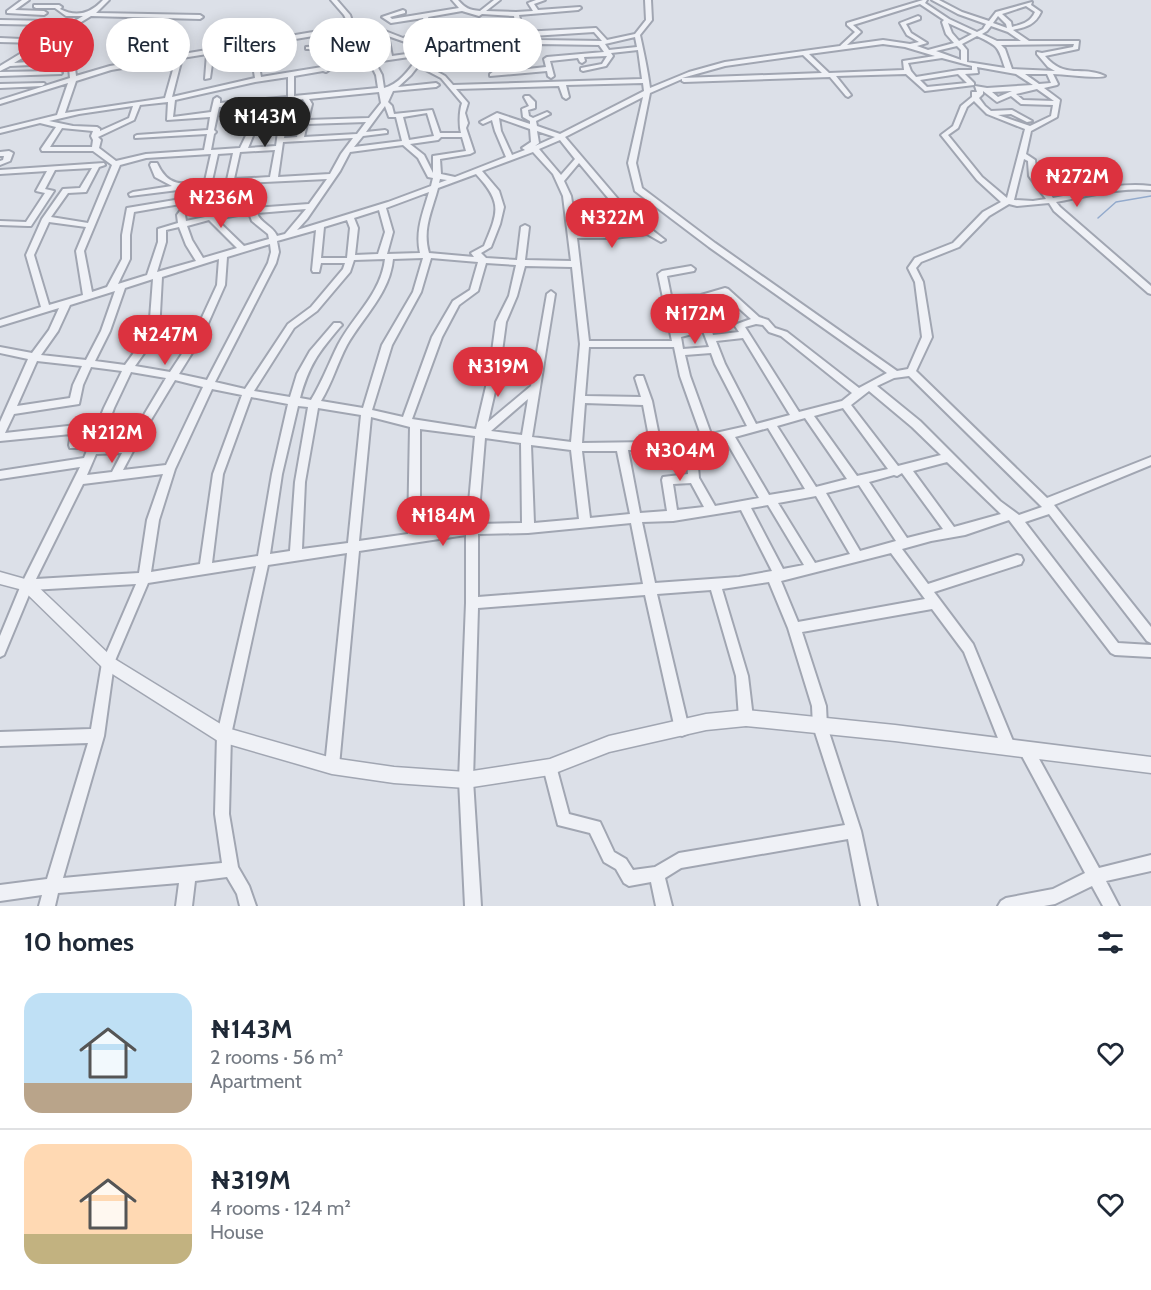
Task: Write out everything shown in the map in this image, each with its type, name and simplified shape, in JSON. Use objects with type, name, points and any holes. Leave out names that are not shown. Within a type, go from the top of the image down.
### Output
[{"type":"street","points":[[0,20],[26,0]]},
{"type":"street","points":[[29,12],[42,0]]},
{"type":"street","points":[[83,18],[106,0]]},
{"type":"street","points":[[334,0],[348,18]]},
{"type":"street","points":[[455,0],[463,9]]},
{"type":"street","points":[[477,18],[477,15],[497,0]]},
{"type":"street","points":[[536,12],[531,3],[542,0]]},
{"type":"street","points":[[542,43],[602,41],[638,35],[649,20],[648,0]]},
{"type":"street","points":[[842,47],[858,33],[849,24],[928,0]]},
{"type":"street","points":[[934,0],[990,24],[1011,30],[1028,42],[1050,66],[1061,71],[1102,76]]},
{"type":"street","points":[[921,2],[947,20],[996,43],[1002,49],[1014,71],[1054,97],[1057,103],[1052,120],[1033,126],[990,113],[977,104],[969,85],[964,50],[949,34],[945,22],[947,20]]},
{"type":"street","points":[[937,55],[930,51],[933,48],[953,46],[983,31],[998,13],[1028,3],[1038,12],[1030,25],[1011,30]]},
{"type":"street","points":[[36,6],[59,8],[57,9],[66,14]]},
{"type":"street","points":[[403,12],[385,17],[391,21],[463,9],[480,13],[516,14],[578,8]]},
{"type":"street","points":[[9,12],[200,17]]},
{"type":"street","points":[[998,13],[1009,22],[1011,30]]},
{"type":"street","points":[[516,14],[517,18]]},
{"type":"street","points":[[911,46],[924,43],[909,34],[903,23],[918,18]]},
{"type":"street","points":[[0,20],[18,21]]},
{"type":"street","points":[[574,24],[577,31]]},
{"type":"street","points":[[542,33],[596,30],[610,56],[604,65],[583,69]]},
{"type":"street","points":[[638,35],[647,81],[647,92],[632,163],[638,189],[711,245],[893,373]]},
{"type":"street","points":[[0,40],[18,41]]},
{"type":"street","points":[[996,43],[1077,42],[1076,48],[1041,55]]},
{"type":"street","points":[[891,43],[906,58],[908,72],[925,89],[969,85],[984,89],[1042,88],[1056,83],[1050,74]]},
{"type":"street","points":[[0,323],[286,237],[437,188],[536,149],[672,80],[725,64],[842,47],[891,43],[911,46],[965,67],[1050,74],[1061,71]]},
{"type":"street","points":[[547,59],[640,48]]},
{"type":"street","points":[[542,51],[547,59],[552,85]]},
{"type":"street","points":[[804,53],[830,75],[848,95]]},
{"type":"street","points":[[905,62],[937,55]]},
{"type":"street","points":[[581,56],[586,83]]},
{"type":"street","points":[[782,56],[788,63]]},
{"type":"street","points":[[8,65],[76,58],[72,68],[73,79],[60,117]]},
{"type":"street","points":[[0,69],[18,59]]},
{"type":"street","points":[[915,79],[965,67]]},
{"type":"street","points":[[0,102],[106,69]]},
{"type":"street","points":[[542,70],[549,69]]},
{"type":"street","points":[[795,69],[801,76]]},
{"type":"street","points":[[176,72],[169,118],[215,114]]},
{"type":"street","points":[[207,78],[208,72]]},
{"type":"street","points":[[257,72],[258,80]]},
{"type":"street","points":[[0,131],[60,117],[170,100],[258,80],[312,72]]},
{"type":"street","points":[[377,72],[384,103],[395,115],[406,142],[421,157],[431,175],[461,179]]},
{"type":"street","points":[[286,237],[332,176],[370,119],[384,103],[391,89],[410,72]]},
{"type":"street","points":[[332,766],[355,546],[366,413],[387,345],[417,292],[427,255],[419,241],[428,206],[437,188],[436,158],[470,152],[462,113],[465,103],[443,77],[434,72]]},
{"type":"street","points":[[480,87],[496,72]]},
{"type":"street","points":[[492,75],[518,72]]},
{"type":"street","points":[[672,80],[908,72]]},
{"type":"street","points":[[0,74],[58,73]]},
{"type":"street","points":[[291,75],[291,115]]},
{"type":"street","points":[[936,75],[950,87]]},
{"type":"street","points":[[450,87],[647,81]]},
{"type":"street","points":[[0,86],[62,82]]},
{"type":"street","points":[[562,84],[566,97]]},
{"type":"street","points":[[217,105],[292,101],[304,96],[436,85]]},
{"type":"street","points":[[984,89],[997,100],[1022,89]]},
{"type":"street","points":[[984,89],[964,106],[956,127],[944,135],[982,181],[1006,201],[1029,203],[1131,186],[1151,188]]},
{"type":"street","points":[[1013,93],[1020,102]]},
{"type":"street","points":[[203,94],[217,94],[208,183]]},
{"type":"street","points":[[300,140],[309,104],[304,96]]},
{"type":"street","points":[[527,97],[532,102],[532,107],[525,109],[526,117],[561,137],[626,214],[661,240]]},
{"type":"street","points":[[1020,102],[1057,103]]},
{"type":"street","points":[[1012,112],[1011,107],[1019,106],[1020,102]]},
{"type":"street","points":[[94,136],[132,119],[137,104]]},
{"type":"street","points":[[230,181],[240,150],[257,121],[283,123],[370,119],[430,111],[438,138],[348,150]]},
{"type":"street","points":[[990,113],[1012,112],[1033,126]]},
{"type":"street","points":[[483,122],[495,116],[533,123],[547,114]]},
{"type":"street","points":[[495,116],[498,131],[510,158]]},
{"type":"street","points":[[41,122],[97,129],[94,136]]},
{"type":"street","points":[[274,178],[283,123]]},
{"type":"street","points":[[482,171],[535,143],[533,123]]},
{"type":"street","points":[[60,126],[45,149],[95,149],[116,164]]},
{"type":"street","points":[[910,372],[927,337],[919,282],[912,268],[918,260],[956,245],[986,214],[1011,199],[1021,155],[1033,126]]},
{"type":"street","points":[[137,136],[213,132]]},
{"type":"street","points":[[0,172],[116,164],[146,156],[240,150],[300,140],[385,132]]},
{"type":"street","points":[[437,135],[465,135]]},
{"type":"street","points":[[94,136],[97,140],[95,149]]},
{"type":"street","points":[[536,149],[554,170],[567,196],[573,236],[585,344],[576,447],[585,524]]},
{"type":"street","points":[[0,154],[9,153],[3,162],[10,172]]},
{"type":"street","points":[[1021,155],[1031,160],[1033,176],[1049,200],[1151,291]]},
{"type":"street","points":[[554,170],[573,166],[582,161]]},
{"type":"street","points":[[88,296],[80,251],[116,164]]},
{"type":"street","points":[[46,309],[30,255],[46,219],[66,191],[83,190],[97,165]]},
{"type":"street","points":[[154,165],[158,175],[180,187],[208,218],[243,250]]},
{"type":"street","points":[[560,181],[573,166]]},
{"type":"street","points":[[0,223],[28,224],[50,190],[40,190],[52,169]]},
{"type":"street","points":[[482,171],[496,189],[501,203],[487,247],[475,253],[483,259]]},
{"type":"street","points":[[133,194],[230,181],[332,176]]},
{"type":"street","points":[[235,212],[240,181]]},
{"type":"street","points":[[192,200],[181,215],[182,224],[184,236],[201,262]]},
{"type":"street","points":[[9,411],[75,401],[76,388],[86,363],[103,338],[126,259],[126,235],[130,210],[192,200]]},
{"type":"street","points":[[0,651],[27,585],[88,462],[108,408],[128,368],[154,332],[155,276],[162,242],[162,229],[235,212],[310,206]]},
{"type":"street","points":[[296,553],[300,482],[314,403],[323,389],[343,344],[377,295],[388,268],[385,256],[391,228],[382,207]]},
{"type":"street","points":[[47,906],[97,736],[108,663],[144,578],[153,520],[170,469],[209,385],[272,263],[275,252],[272,233],[255,219],[252,211]]},
{"type":"street","points":[[206,567],[218,474],[248,392],[291,326],[322,300],[342,277],[351,259],[354,228],[350,217]]},
{"type":"street","points":[[46,219],[63,220],[71,225],[90,225]]},
{"type":"street","points":[[316,270],[320,226]]},
{"type":"street","points":[[472,906],[466,780],[472,529],[480,434],[494,374],[501,322],[513,296],[521,262],[525,227]]},
{"type":"street","points":[[573,236],[614,236],[650,231]]},
{"type":"street","points":[[317,260],[427,255],[576,264]]},
{"type":"street","points":[[115,476],[197,337],[221,285],[223,256]]},
{"type":"street","points":[[414,536],[410,423],[437,337],[456,303],[474,291],[483,259]]},
{"type":"street","points":[[691,269],[662,274],[685,376],[707,438]]},
{"type":"street","points":[[668,299],[701,298],[725,291],[758,320],[784,334],[859,393]]},
{"type":"street","points":[[528,528],[526,442],[552,294]]},
{"type":"street","points":[[678,344],[711,324],[701,298]]},
{"type":"street","points":[[66,303],[53,331],[34,357],[0,435],[77,429],[74,444]]},
{"type":"street","points":[[758,320],[740,326],[802,415],[859,482],[924,590],[969,648],[1008,746]]},
{"type":"street","points":[[248,906],[244,891],[231,870],[222,814],[224,735],[263,560],[277,474],[294,402],[302,374],[315,351],[337,325]]},
{"type":"street","points":[[706,327],[754,429]]},
{"type":"street","points":[[710,338],[745,335]]},
{"type":"street","points":[[585,344],[678,344],[715,350]]},
{"type":"street","points":[[0,350],[34,357],[174,376],[294,402],[314,403],[410,423],[526,442],[576,447],[656,446],[729,435],[845,405],[859,393],[893,373],[910,372],[1048,506],[1151,637]]},
{"type":"street","points":[[640,378],[656,446]]},
{"type":"street","points":[[480,434],[536,387]]},
{"type":"street","points":[[871,387],[1014,518],[1115,649],[1151,651]]},
{"type":"street","points":[[581,399],[647,401]]},
{"type":"street","points":[[845,405],[951,532]]},
{"type":"street","points":[[771,424],[857,556]]},
{"type":"street","points":[[729,435],[812,569]]},
{"type":"street","points":[[690,441],[694,478],[712,511]]},
{"type":"street","points":[[622,448],[635,519],[682,729]]},
{"type":"street","points":[[93,450],[129,449]]},
{"type":"street","points":[[0,578],[27,585],[144,578],[296,553],[472,529],[528,528],[673,516],[744,506],[859,482],[950,458]]},
{"type":"street","points":[[472,603],[715,584],[812,569],[898,545],[1014,518],[1048,506],[1151,461]]},
{"type":"street","points":[[0,475],[88,462]]},
{"type":"street","points":[[78,480],[170,469]]},
{"type":"street","points":[[673,516],[667,480],[694,478]]},
{"type":"street","points":[[744,506],[777,576],[819,706],[820,726],[854,831],[869,906]]},
{"type":"street","points":[[924,590],[1017,560]]},
{"type":"street","points":[[715,584],[742,676],[746,718]]},
{"type":"street","points":[[27,585],[108,663],[224,735],[332,766],[394,775],[466,780],[550,767],[609,744],[706,722],[746,718],[1008,746],[1027,751],[1151,765]]},
{"type":"street","points":[[794,628],[934,603]]},
{"type":"street","points":[[0,739],[97,736]]},
{"type":"street","points":[[1027,751],[1093,877],[1111,906]]},
{"type":"street","points":[[550,767],[563,820],[595,827],[609,856],[621,864],[629,878],[657,874],[679,861],[693,857],[854,831]]},
{"type":"street","points":[[1006,906],[1038,903],[1093,877],[1151,863]]},
{"type":"street","points":[[0,893],[53,885],[189,876],[231,870]]},
{"type":"street","points":[[657,874],[664,906]]},
{"type":"street","points":[[184,906],[189,876]]},
{"type":"waterway","points":[[1098,218],[1116,202],[1151,196]]}]
